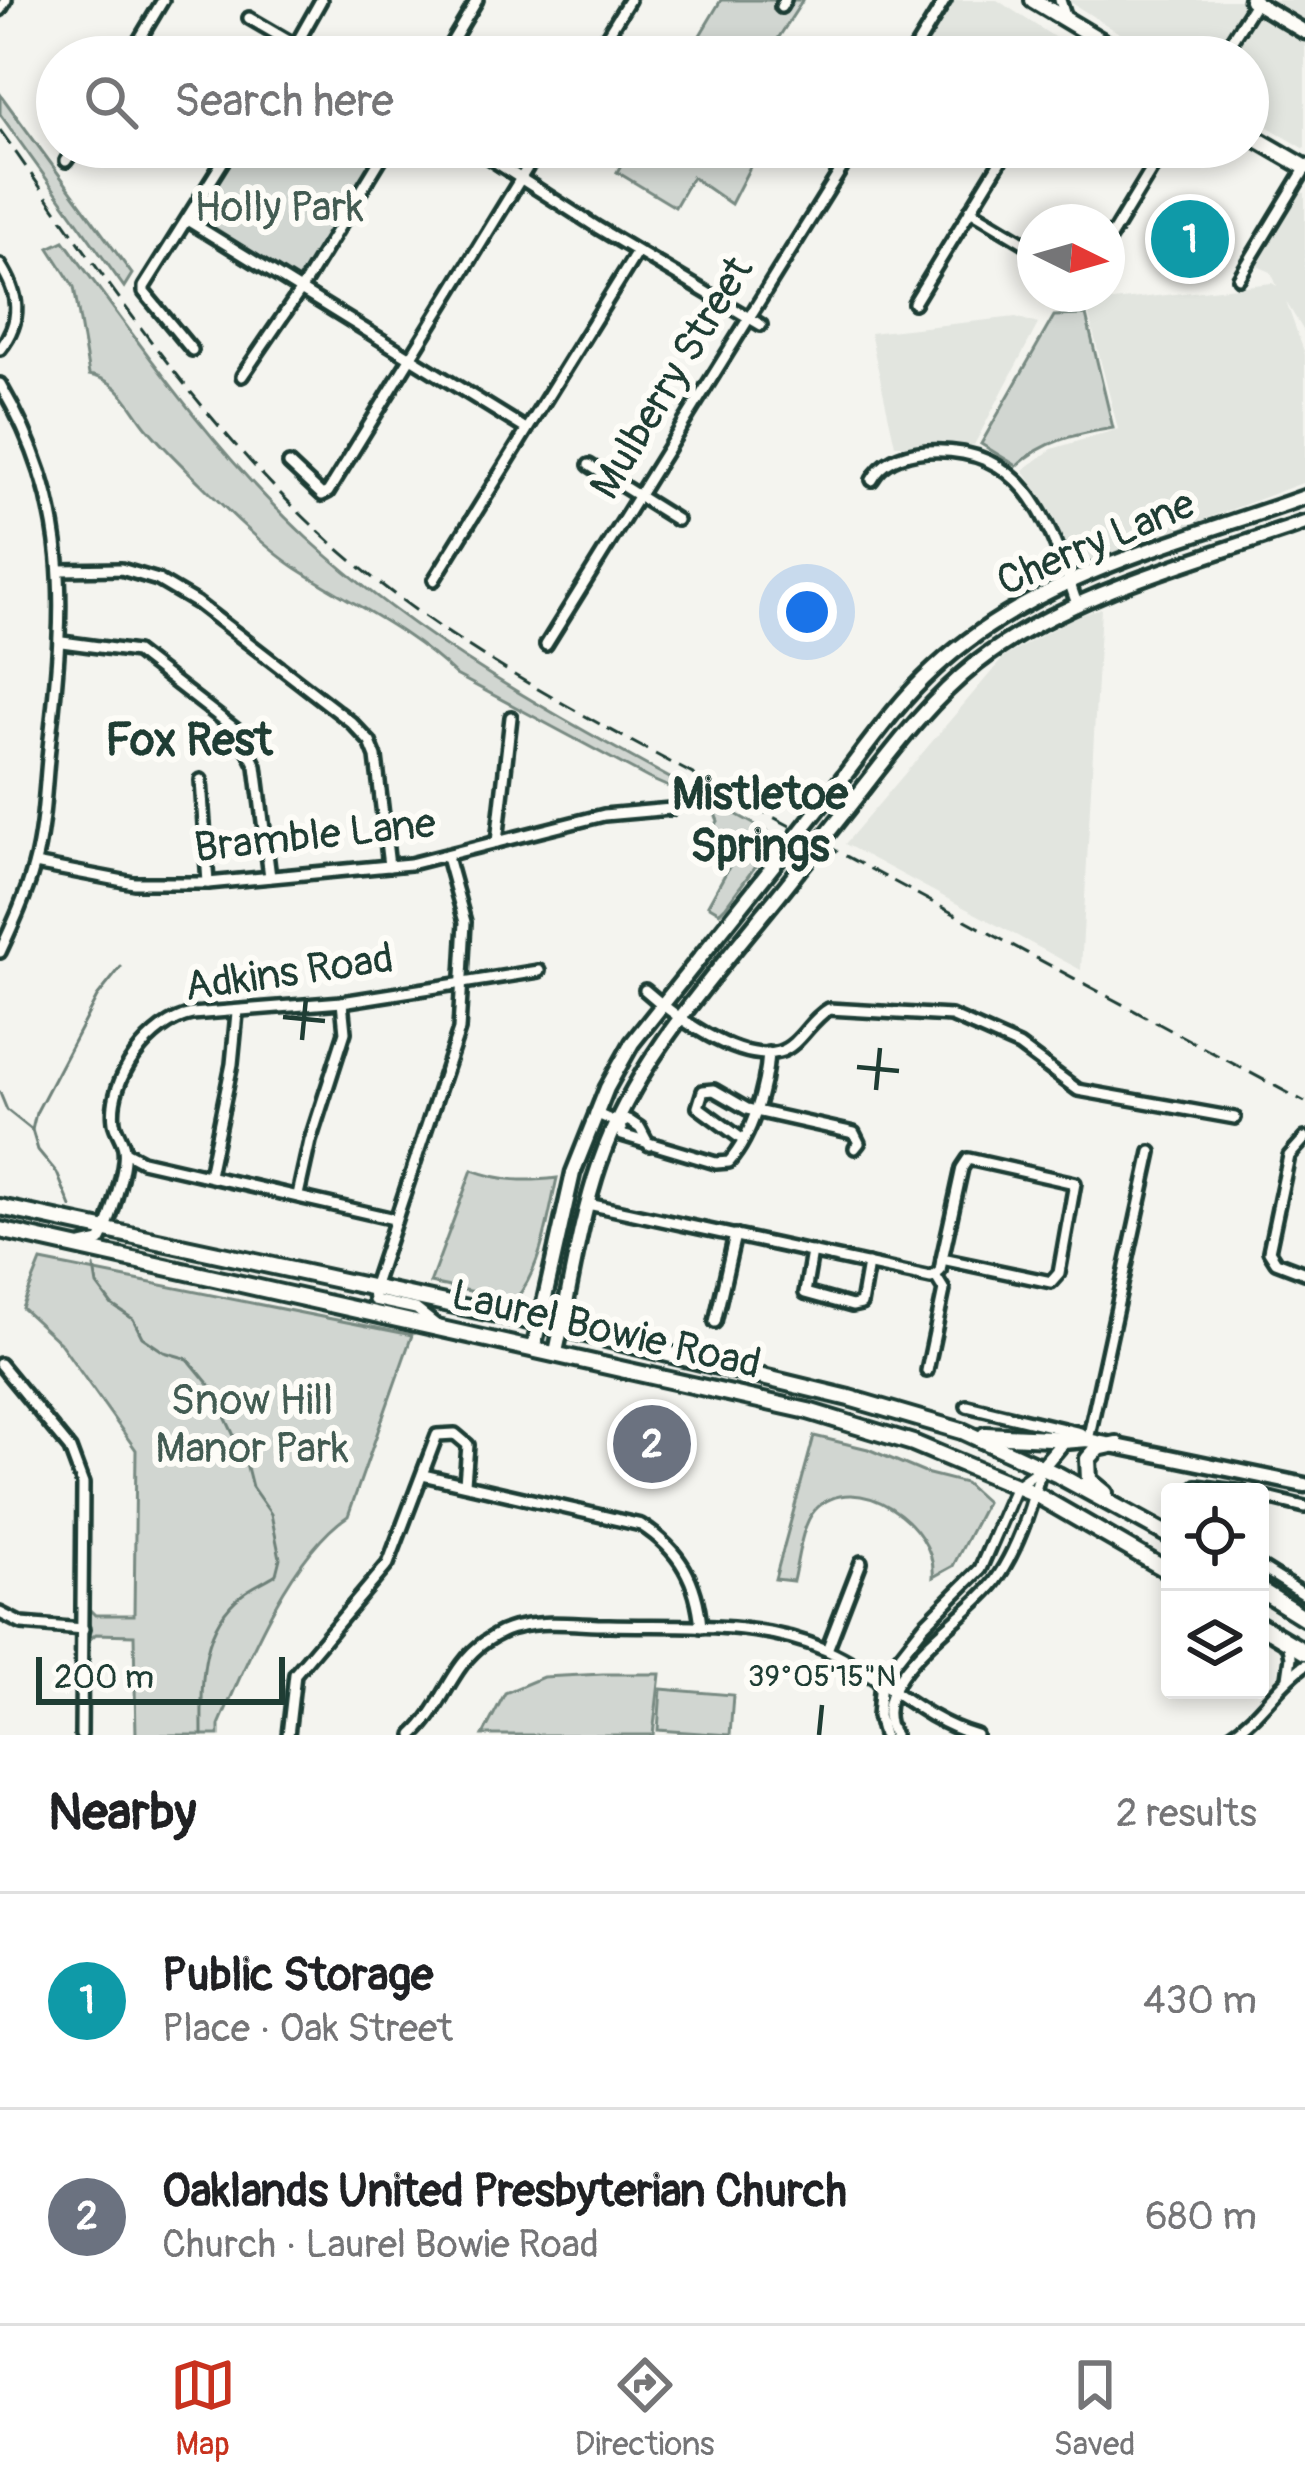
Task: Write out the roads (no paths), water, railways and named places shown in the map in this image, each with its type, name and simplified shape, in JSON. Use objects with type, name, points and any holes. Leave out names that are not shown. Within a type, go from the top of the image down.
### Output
[{"type":"main road","points":[[1033,0],[1094,36]]},
{"type":"main road","points":[[1254,1],[1305,32]]},
{"type":"main road","points":[[1269,147],[1305,168]]},
{"type":"main road","name":"Cherry Lane","points":[[534,1347],[573,1173],[623,1057],[917,686],[950,654],[997,620],[1070,582],[1305,497]]},
{"type":"main road","name":"Cherry Lane","points":[[556,1352],[589,1204],[618,1123],[646,1069],[903,738],[954,683],[1006,642],[1077,604],[1305,523]]},
{"type":"main road","name":"Laurel Bowie Road","points":[[0,1207],[802,1385],[962,1431],[1161,1531]]},
{"type":"main road","name":"Laurel Bowie Road","points":[[0,1230],[436,1324],[824,1415],[913,1443],[1035,1494],[1161,1567]]},
{"type":"main road","points":[[962,1431],[997,1438],[1116,1444],[1305,1485]]},
{"type":"main road","points":[[1041,1468],[1054,1449],[1070,1439]]},
{"type":"main road","points":[[1116,1444],[1089,1455],[1090,1480],[1134,1509],[1142,1520]]},
{"type":"main road","points":[[1262,1591],[1305,1618]]},
{"type":"main road","points":[[1269,1630],[1305,1652]]},
{"type":"street","points":[[0,10],[6,0]]},
{"type":"street","points":[[142,36],[163,0]]},
{"type":"street","points":[[301,36],[321,0]]},
{"type":"street","points":[[455,36],[476,0]]},
{"type":"street","points":[[923,36],[945,0]]},
{"type":"street","points":[[1060,0],[1066,19]]},
{"type":"street","points":[[1233,36],[1254,1]]},
{"type":"street","points":[[606,36],[624,2]]},
{"type":"street","points":[[249,18],[280,36]]},
{"type":"street","points":[[192,350],[144,287],[219,168]]},
{"type":"street","points":[[242,376],[375,168]]},
{"type":"street","points":[[504,168],[761,325]]},
{"type":"street","points":[[289,464],[322,495],[328,492],[528,168]]},
{"type":"street","name":"Mulberry Street","points":[[546,644],[842,168]]},
{"type":"street","points":[[914,303],[996,168]]},
{"type":"street","points":[[1125,213],[1152,168]]},
{"type":"street","points":[[1239,278],[1305,168]]},
{"type":"street","points":[[970,210],[1017,238]]},
{"type":"street","points":[[187,220],[526,428]]},
{"type":"street","points":[[434,580],[637,252]]},
{"type":"street","points":[[0,265],[14,289],[17,310],[13,329],[0,349]]},
{"type":"street","points":[[0,384],[35,461],[61,570],[62,642],[35,864],[0,952]]},
{"type":"street","points":[[872,480],[879,468],[912,453],[947,452],[991,463],[1037,501],[1077,604]]},
{"type":"street","points":[[589,465],[677,520]]},
{"type":"street","points":[[61,570],[121,569],[158,580],[197,603],[352,722],[376,757],[389,866]]},
{"type":"street","points":[[62,642],[119,647],[143,656],[238,732],[256,766],[270,877]]},
{"type":"street","points":[[497,842],[511,717]]},
{"type":"street","points":[[201,780],[208,883]]},
{"type":"street","name":"Bramble Lane","points":[[35,864],[134,883],[208,883],[447,857],[604,815],[671,809]]},
{"type":"street","points":[[436,1324],[416,1309],[374,1300],[373,1288],[458,1036],[465,922],[447,857]]},
{"type":"street","name":"Adkins Road","points":[[107,1229],[125,1152],[113,1118],[124,1080],[140,1048],[177,1017],[342,1002],[539,971]]},
{"type":"street","points":[[645,990],[680,1021],[720,1041],[768,1053],[784,1050],[829,1009],[943,1015],[1019,1046],[1078,1090],[1235,1118]]},
{"type":"street","points":[[298,1195],[345,1032],[342,1002]]},
{"type":"street","points":[[208,1175],[232,1064],[237,1013]]},
{"type":"street","points":[[595,1113],[618,1123],[635,1123],[649,1144],[722,1164],[732,1160],[743,1140],[768,1053]]},
{"type":"street","points":[[743,1140],[702,1110],[698,1101],[708,1089],[754,1110],[842,1130]]},
{"type":"street","points":[[1305,1138],[1289,1156],[1269,1246],[1276,1262],[1305,1273]]},
{"type":"street","points":[[125,1152],[142,1161],[394,1219]]},
{"type":"street","points":[[967,1406],[1079,1433],[1088,1440],[1151,1152]]},
{"type":"street","points":[[936,1277],[962,1168],[968,1160],[1075,1183],[1059,1273],[1052,1282],[942,1259]]},
{"type":"street","points":[[589,1204],[936,1277],[944,1290],[927,1371]]},
{"type":"street","points":[[77,1246],[100,1241],[107,1229]]},
{"type":"street","points":[[715,1322],[735,1235]]},
{"type":"street","points":[[812,1252],[805,1294],[852,1306],[860,1304],[868,1264]]},
{"type":"street","points":[[0,1364],[62,1438],[80,1471],[84,1495],[81,1735]]},
{"type":"street","points":[[288,1735],[295,1674],[388,1564],[434,1437],[455,1434],[469,1448],[465,1483]]},
{"type":"street","points":[[1198,1483],[1204,1462]]},
{"type":"street","points":[[883,1735],[878,1716],[881,1680],[924,1624],[980,1569],[1016,1486],[1041,1468]]},
{"type":"street","points":[[894,1735],[886,1714],[893,1688],[937,1634],[970,1609],[998,1576],[1035,1494],[1041,1468]]},
{"type":"street","points":[[423,1474],[641,1525],[667,1544],[686,1569],[697,1593],[701,1627]]},
{"type":"street","points":[[1269,1498],[1305,1507]]},
{"type":"street","points":[[826,1650],[861,1562]]},
{"type":"street","points":[[1269,1572],[1305,1594]]},
{"type":"street","points":[[0,1612],[22,1624],[83,1629]]},
{"type":"street","points":[[413,1735],[465,1658],[509,1629],[536,1624],[767,1633],[826,1650],[944,1722],[976,1735]]},
{"type":"street","points":[[1288,1642],[1292,1658],[1288,1678]]},
{"type":"street","points":[[1231,1735],[1262,1711],[1305,1665]]},
{"type":"waterway","points":[[32,1130],[36,1113],[97,997],[121,967]]},
{"type":"waterway","points":[[0,1093],[7,1110],[32,1130],[38,1150],[57,1173],[71,1207]]},
{"type":"waterway","points":[[94,1267],[97,1285],[112,1305],[133,1319],[142,1337],[164,1352],[188,1359],[211,1387],[245,1459],[252,1487],[271,1514],[280,1558],[276,1574],[228,1608],[210,1640],[202,1735]]},
{"type":"railway","points":[[0,130],[198,401],[287,501],[384,587],[487,658],[595,721],[1305,1102]]},
{"type":"place","name":"Public Storage","points":[[1190,239]]},
{"type":"place","name":"Oaklands United Presbyterian Church","points":[[652,1444]]},
{"type":"district","name":"Fox Rest","points":[[189,741]]},
{"type":"district","name":"Mistletoe Springs","points":[[760,821]]},
{"type":"park label","name":"Holly Park","points":[[279,208]]},
{"type":"park label","name":"Snow Hill Manor Park","points":[[252,1425]]}]
